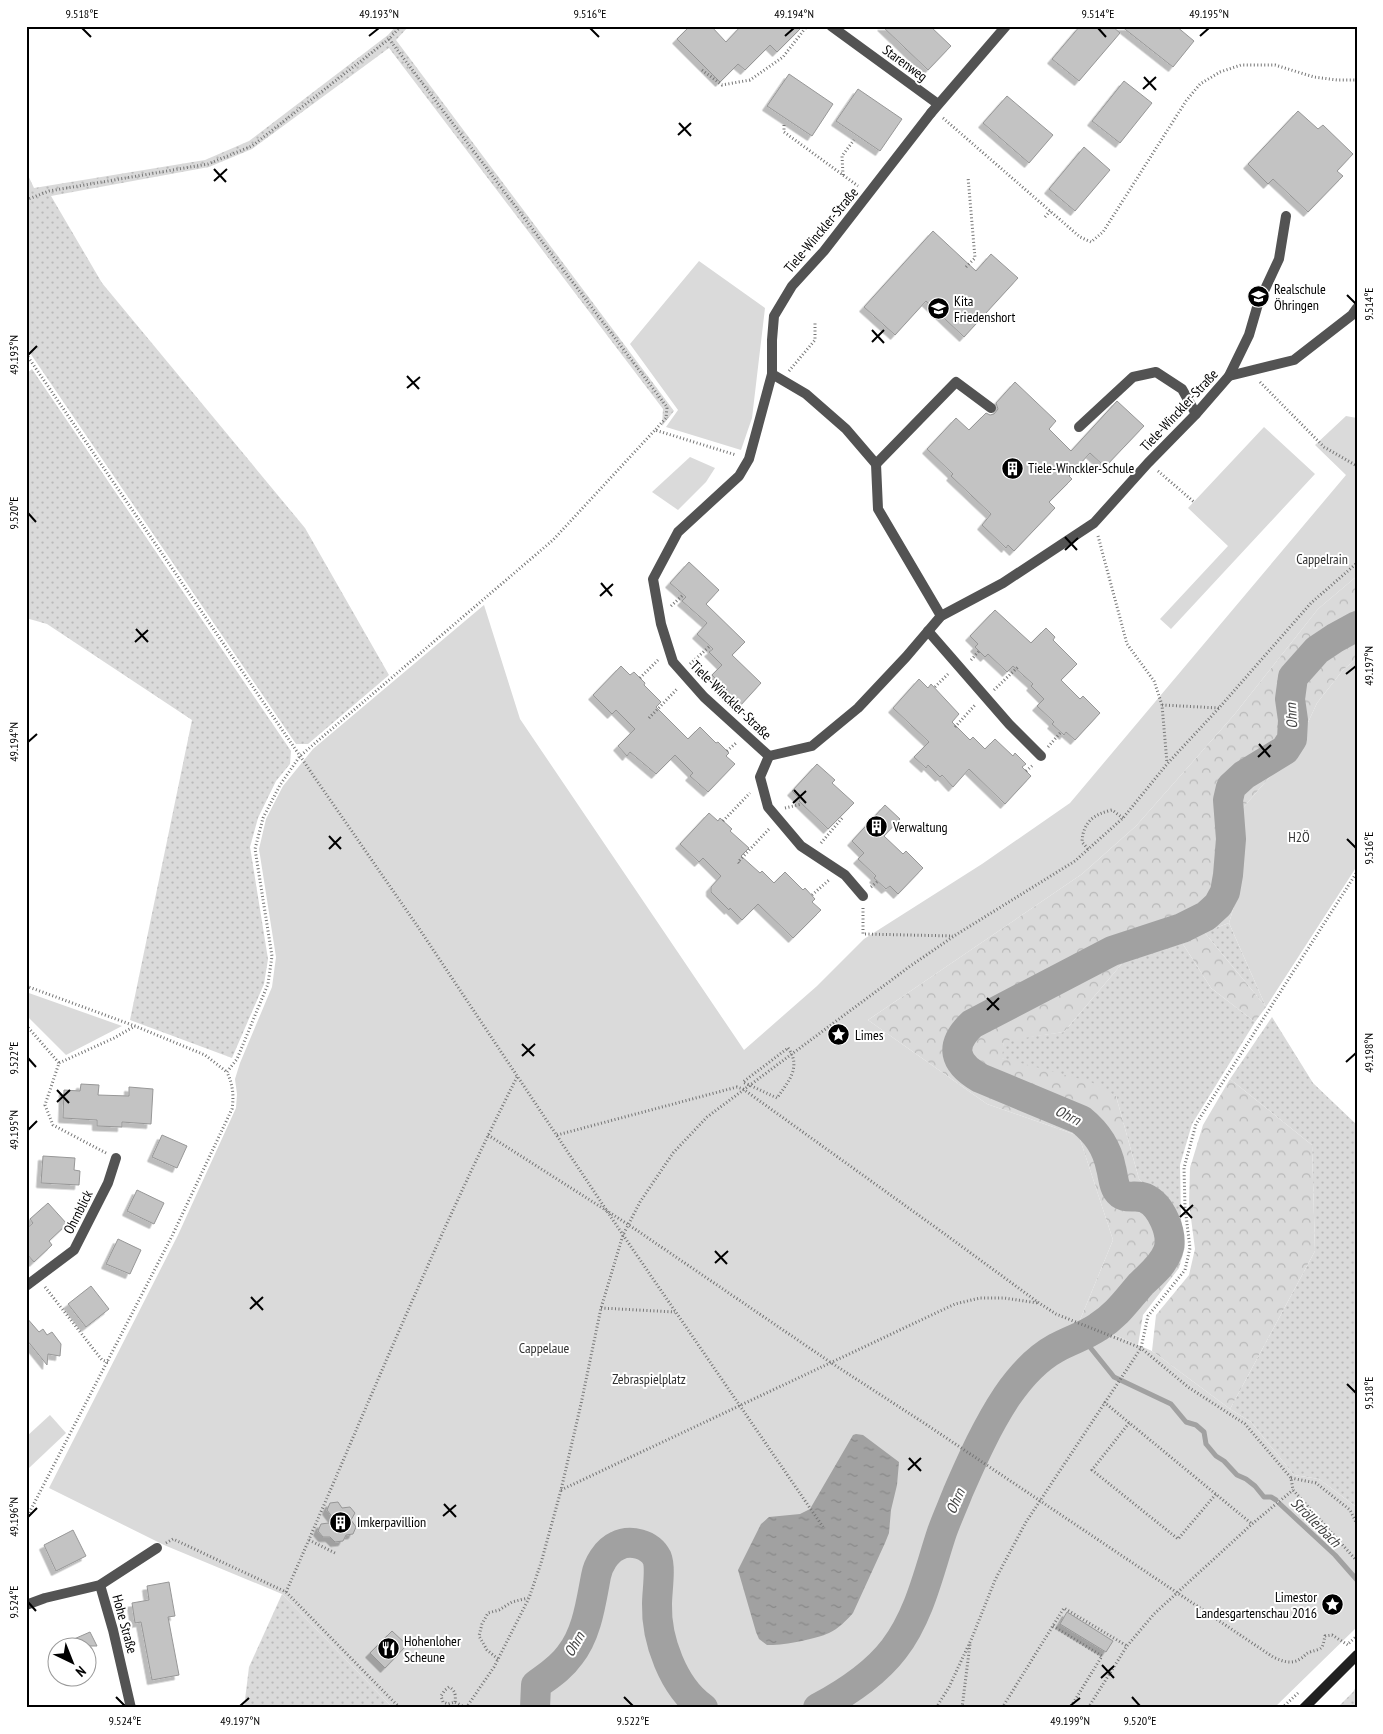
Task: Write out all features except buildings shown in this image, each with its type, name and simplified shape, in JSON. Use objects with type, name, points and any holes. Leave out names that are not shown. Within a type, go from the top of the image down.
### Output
[{"type":"main road","points":[[1304,1708],[1357,1655]]},
{"type":"street","name":"Starenweg","points":[[831,26],[938,104]]},
{"type":"street","name":"Tiele-Winckler-Straße","points":[[769,756],[704,697],[673,662],[661,624],[653,579],[678,532],[739,476],[748,459],[777,377],[772,340],[774,316],[792,286],[824,251],[938,104],[1006,26]]},
{"type":"street","name":"Tiele-Winckler-Straße","points":[[769,756],[812,746],[858,708],[941,616],[1002,582],[1094,523],[1229,376],[1249,335],[1258,304],[1279,259],[1286,216]]},
{"type":"street","points":[[1229,376],[1294,360],[1352,315],[1357,308]]},
{"type":"street","points":[[1079,428],[1133,377],[1156,372],[1182,390],[1196,414]]},
{"type":"street","points":[[777,377],[806,394],[846,429],[876,464],[878,509],[941,616]]},
{"type":"street","points":[[876,464],[956,382],[991,408]]},
{"type":"street","points":[[928,631],[1041,756]]},
{"type":"street","name":"Tiele-Winckler-Straße","points":[[761,782],[760,777],[769,756]]},
{"type":"street","points":[[761,782],[768,807],[801,846],[845,875],[863,896]]},
{"type":"street","name":"Ohrnblick","points":[[26,1286],[74,1250],[108,1183],[116,1158]]},
{"type":"street","name":"Hohe Straße","points":[[132,1708],[100,1585],[157,1548]]},
{"type":"street","points":[[26,1605],[45,1598],[100,1585]]},
{"type":"path","points":[[26,200],[49,191],[208,164],[252,146],[389,39],[401,26]]},
{"type":"path","points":[[702,70],[722,84],[750,80],[783,57],[807,26]]},
{"type":"path","points":[[227,1072],[237,1059],[268,984],[272,956],[255,849],[263,818],[280,785],[300,756],[552,540],[666,418],[666,407],[389,39]]},
{"type":"path","points":[[931,113],[945,120],[1080,237],[1091,242],[1103,232],[1186,101],[1200,84],[1220,72],[1241,64],[1275,65],[1314,77],[1357,80]]},
{"type":"path","points":[[784,125],[784,132],[868,194]]},
{"type":"path","points":[[843,175],[842,156],[854,140]]},
{"type":"path","points":[[966,267],[975,258],[968,177]]},
{"type":"path","points":[[1045,217],[1050,211]]},
{"type":"path","points":[[777,377],[815,340],[816,321]]},
{"type":"path","points":[[26,354],[416,924],[623,1235],[823,1527]]},
{"type":"path","points":[[1258,379],[1324,447],[1357,466]]},
{"type":"path","points":[[655,430],[748,459]]},
{"type":"path","points":[[1148,462],[1194,502]]},
{"type":"path","points":[[1094,523],[1127,644],[1154,681],[1162,705],[1167,764]]},
{"type":"path","points":[[455,1702],[456,1696],[453,1689],[449,1687],[441,1696],[443,1702],[448,1704],[455,1702],[466,1708],[498,1659],[528,1598],[541,1563],[561,1490],[581,1404],[600,1308],[623,1235],[640,1202],[673,1153],[707,1117],[743,1089],[954,936],[1075,861],[1123,818],[1167,764],[1219,708],[1311,602],[1357,563]]},
{"type":"path","points":[[649,718],[710,646]]},
{"type":"path","points":[[640,678],[669,648]]},
{"type":"path","points":[[934,687],[957,664]]},
{"type":"path","points":[[954,727],[1018,667]]},
{"type":"path","points":[[1162,705],[1219,708]]},
{"type":"path","points":[[1041,756],[1061,732]]},
{"type":"path","points":[[723,821],[761,782]]},
{"type":"path","points":[[1088,849],[1082,842],[1082,832],[1088,823],[1099,813],[1112,810],[1123,818]]},
{"type":"path","points":[[812,853],[843,817]]},
{"type":"path","points":[[739,863],[778,819]]},
{"type":"path","points":[[812,895],[838,871]]},
{"type":"path","points":[[936,1708],[949,1687],[971,1640],[995,1580],[1026,1522],[1141,1348],[1148,1316],[1185,1270],[1190,1248],[1185,1207],[1184,1168],[1196,1124],[1357,872]]},
{"type":"path","points":[[863,896],[863,934],[954,936]]},
{"type":"path","points":[[26,986],[135,1026],[205,1055],[227,1072],[234,1096],[232,1109],[172,1236],[26,1519]]},
{"type":"path","points":[[26,1025],[59,1063]]},
{"type":"path","points":[[116,1158],[53,1124],[45,1105],[59,1063],[114,1038],[135,1026]]},
{"type":"path","points":[[788,1048],[792,1054],[794,1074],[777,1098],[749,1085],[744,1082],[788,1048]]},
{"type":"path","points":[[286,1592],[372,1392],[488,1135],[517,1077]]},
{"type":"path","points":[[556,1135],[737,1087],[743,1089],[1039,1303],[1056,1314],[1141,1348],[1188,1386],[1245,1424],[1291,1478],[1293,1490],[1357,1561]]},
{"type":"path","points":[[488,1135],[629,1225],[830,1362],[1273,1657],[1285,1663],[1298,1661],[1309,1652],[1318,1650],[1323,1646],[1325,1636],[1332,1635],[1348,1644]]},
{"type":"path","points":[[38,1278],[102,1360],[108,1362]]},
{"type":"path","points":[[561,1490],[955,1304],[980,1298],[1004,1298],[1039,1303]]},
{"type":"path","points":[[600,1308],[676,1312]]},
{"type":"path","points":[[1104,1402],[1252,1524]]},
{"type":"path","points":[[1129,1422],[1092,1470],[1178,1539],[1216,1494]]},
{"type":"path","points":[[1291,1478],[1316,1484],[1350,1510],[1357,1524]]},
{"type":"path","points":[[1088,1708],[1127,1646],[1154,1614],[1252,1524],[1293,1490]]},
{"type":"path","points":[[157,1548],[173,1539],[286,1592],[400,1708]]},
{"type":"path","points":[[309,1540],[335,1553]]},
{"type":"path","points":[[498,1659],[487,1650],[479,1636],[482,1624],[488,1613],[499,1610],[512,1602],[528,1598]]},
{"type":"path","points":[[1002,1708],[1064,1608],[1127,1646]]},
{"type":"path","points":[[1053,1626],[1102,1656],[1070,1708]]},
{"type":"path","points":[[962,1708],[971,1640]]},
{"type":"green space","points":[[396,26],[409,26],[396,40],[674,411],[662,426],[663,409],[389,48],[252,149],[209,167],[51,196],[102,283],[305,528],[389,675],[308,744],[296,744],[26,347],[26,171],[34,188],[205,160],[249,141],[388,35]]},
{"type":"green space","points":[[699,261],[765,308],[752,418],[741,450],[666,427],[678,410],[630,344]]},
{"type":"green space","points":[[32,369],[291,751],[290,764],[276,781],[258,818],[250,847],[268,959],[264,984],[232,1058],[130,1020],[192,720],[47,624],[26,618],[26,374]]},
{"type":"green space","name":"Cappelaue","points":[[1346,416],[1357,418],[1357,576],[1318,609],[1234,715],[1136,826],[1082,874],[868,1020],[987,1104],[1079,1136],[1113,1240],[1080,1320],[1152,1351],[1230,1409],[1251,1422],[1294,1475],[1319,1479],[1355,1506],[1357,1510],[1357,1627],[1274,1708],[393,1708],[282,1594],[164,1545],[49,1488],[178,1235],[236,1108],[235,1079],[272,987],[276,957],[259,849],[266,819],[283,786],[313,749],[484,605],[520,719],[744,1050],[817,986],[864,939],[982,864],[1070,803],[1346,475],[1315,445]]},
{"type":"green space","points":[[1264,427],[1315,474],[1171,629],[1160,619],[1228,546],[1188,508]]},
{"type":"green space","points":[[690,457],[715,468],[706,482],[678,510],[652,492]]},
{"type":"green space","points":[[1357,576],[1357,658],[1343,670],[1317,703],[1298,744],[1242,809],[1241,882],[1229,923],[1204,932],[1266,1007],[1255,1022],[1211,988],[1181,941],[1125,960],[1064,1032],[1004,1041],[1002,1058],[1091,1082],[1116,1096],[1139,1179],[1181,1219],[1185,1247],[1179,1268],[1143,1315],[1138,1345],[1080,1320],[1113,1240],[1079,1136],[987,1104],[868,1020],[1082,874],[1136,826],[1234,715],[1318,609]]},
{"type":"green space","name":"H2Ö","points":[[1357,658],[1357,866],[1266,1007],[1229,923],[1241,882],[1242,809],[1298,744],[1317,703],[1343,670]]},
{"type":"green space","points":[[1229,923],[1266,1007],[1204,932]]},
{"type":"green space","points":[[1181,941],[1211,988],[1255,1022],[1192,1124],[1180,1165],[1181,1219],[1139,1179],[1116,1096],[1001,1058],[1004,1040],[1064,1032],[1125,960]]},
{"type":"green space","points":[[26,992],[122,1026],[66,1055],[26,1015]]},
{"type":"green space","points":[[1272,1017],[1313,1083],[1357,1125],[1357,1510],[1355,1506],[1319,1479],[1294,1475],[1251,1422],[1230,1409],[1315,1251],[1312,1145],[1230,1079]]},
{"type":"green space","points":[[1230,1079],[1312,1145],[1315,1251],[1230,1409],[1152,1351],[1156,1315],[1189,1275],[1195,1249],[1189,1203],[1190,1168],[1203,1125]]},
{"type":"green space","points":[[50,1415],[66,1433],[29,1468],[26,1465],[26,1437]]},
{"type":"green space","points":[[282,1594],[393,1708],[244,1708],[249,1667]]},
{"type":"green space","points":[[1357,1685],[1357,1707],[1337,1708],[1353,1692]]},
{"type":"water","points":[[853,1435],[863,1435],[899,1462],[889,1533],[885,1543],[853,1613],[842,1624],[829,1633],[816,1638],[767,1645],[759,1639],[756,1632],[738,1570],[761,1524],[769,1517],[800,1514],[810,1509]]},
{"type":"waterway","name":"Ohrn","points":[[818,1708],[869,1675],[894,1649],[903,1636],[917,1607],[942,1532],[974,1455],[986,1431],[1012,1389],[1023,1375],[1042,1357],[1061,1345],[1093,1330],[1111,1317],[1160,1265],[1168,1251],[1168,1229],[1161,1213],[1145,1198],[1126,1196],[1117,1190],[1107,1153],[1092,1130],[1081,1120],[980,1078],[971,1072],[960,1060],[958,1054],[960,1040],[972,1024],[1112,951],[1182,928],[1206,916],[1218,905],[1225,892],[1228,875],[1231,839],[1228,800],[1231,787],[1244,775],[1285,750],[1292,739],[1293,720],[1290,699],[1293,677],[1317,650],[1357,626]]},
{"type":"waterway","name":"Ströllerbach","points":[[1081,1336],[1114,1377],[1171,1404],[1186,1422],[1196,1425],[1204,1432],[1206,1444],[1216,1456],[1224,1461],[1237,1475],[1255,1486],[1264,1497],[1271,1497],[1276,1500]]},
{"type":"waterway","name":"Ströllerbach","points":[[1280,1504],[1335,1555],[1357,1580]]},
{"type":"waterway","name":"Ohrn","points":[[535,1708],[536,1685],[563,1664],[581,1637],[588,1617],[596,1576],[601,1563],[613,1548],[628,1543],[645,1546],[657,1558],[659,1574],[657,1618],[663,1647],[668,1661],[683,1688],[703,1708]]},
{"type":"place","name":"Realschule Öhringen","points":[[1258,297]]},
{"type":"place","name":"Kita Friedenshort","points":[[938,309]]},
{"type":"place","name":"Tiele-Winckler-Schule","points":[[1012,468]]},
{"type":"place","name":"Verwaltung","points":[[877,827]]},
{"type":"place","name":"Limes","points":[[839,1035]]},
{"type":"place","name":"Imkerpavillion","points":[[341,1522]]},
{"type":"place","name":"Limestor Landesgartenschau 2016","points":[[1333,1605]]},
{"type":"place","name":"Hohenloher Scheune","points":[[388,1649]]},
{"type":"park label","name":"Cappelrain","points":[[1322,559]]},
{"type":"park label","name":"Zebraspielplatz","points":[[649,1379]]}]
